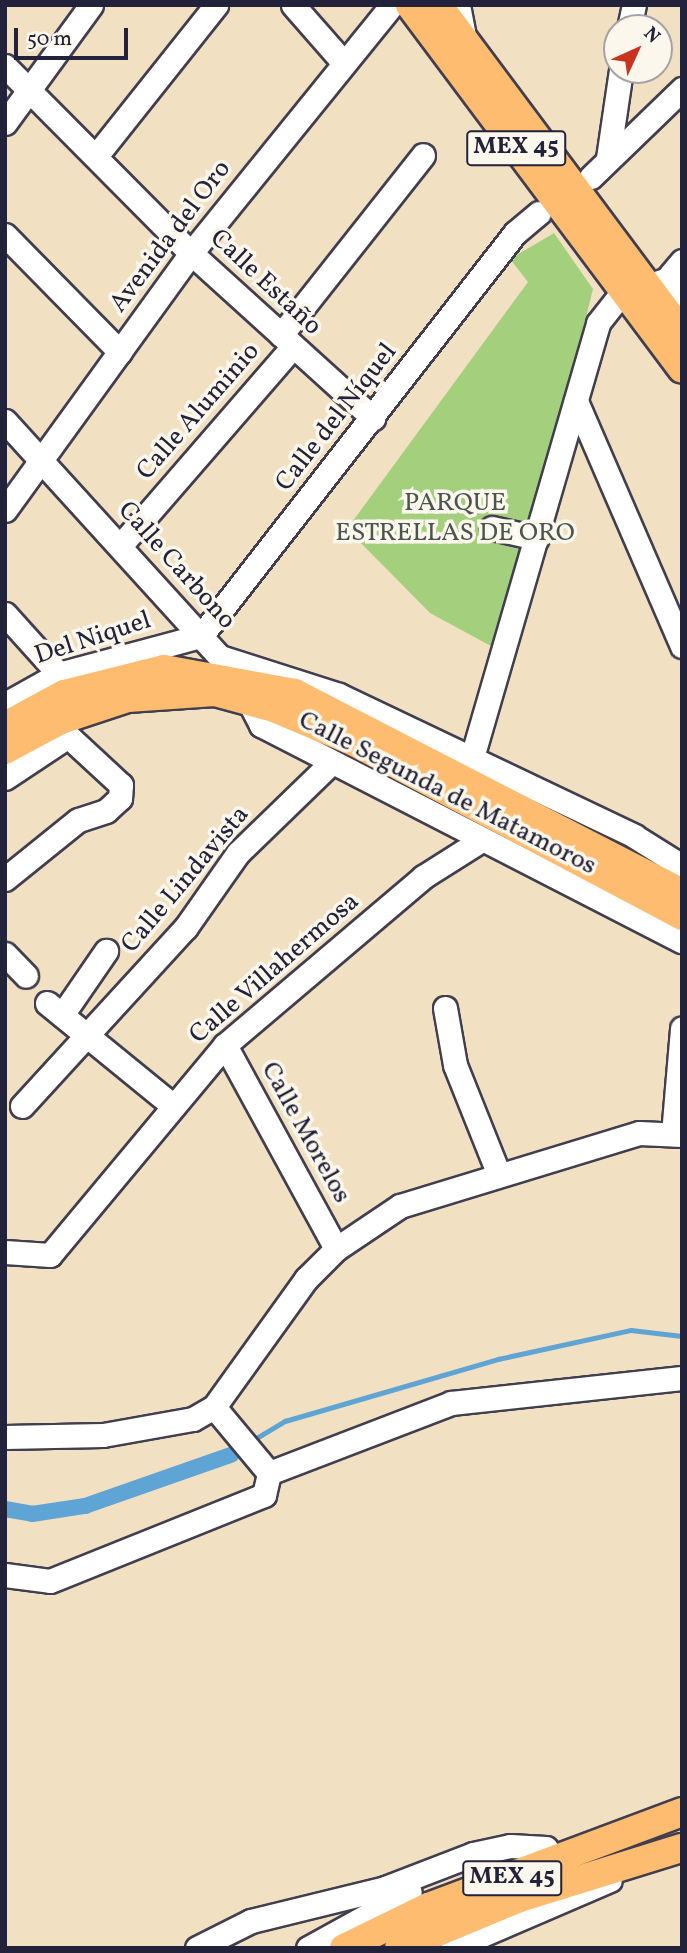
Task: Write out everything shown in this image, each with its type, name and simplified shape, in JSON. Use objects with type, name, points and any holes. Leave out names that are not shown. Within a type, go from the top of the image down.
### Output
[{"type":"main road","name":"MEX 45","points":[[438,5],[467,48],[682,332]]},
{"type":"main road","name":"MEX 45","points":[[393,7],[645,285],[682,368]]},
{"type":"main road","name":"Calle Segunda de Matamoros","points":[[5,726],[64,694],[151,671],[243,691],[352,741],[682,916]]},
{"type":"main road","name":"Calle Segunda de Matamoros","points":[[5,750],[61,720],[128,698],[243,691],[295,693],[357,721],[682,893]]},
{"type":"main road","name":"MEX 45","points":[[344,1948],[428,1908],[682,1812]]},
{"type":"main road","name":"MEX 45","points":[[399,1948],[520,1898],[630,1869],[682,1848]]},
{"type":"street","points":[[5,123],[91,5]]},
{"type":"street","points":[[96,156],[216,5]]},
{"type":"street","points":[[293,5],[342,61]]},
{"type":"street","points":[[458,5],[467,48]]},
{"type":"street","name":"Avenida del Oro","points":[[5,510],[191,253],[342,61],[393,7]]},
{"type":"street","name":"Calle Estaño","points":[[5,66],[30,88],[191,253],[373,418]]},
{"type":"street","points":[[608,158],[619,84]]},
{"type":"street","points":[[591,177],[608,158],[681,93]]},
{"type":"street","name":"Calle Aluminio","points":[[120,546],[287,341],[423,155]]},
{"type":"street","name":"Calle del Níquel","points":[[201,636],[516,233],[538,213]]},
{"type":"street","points":[[5,235],[120,352]]},
{"type":"street","points":[[471,761],[598,323],[645,285],[682,261]]},
{"type":"street","points":[[645,285],[682,300]]},
{"type":"street","points":[[576,401],[682,646]]},
{"type":"street","name":"Calle Carbono","points":[[5,421],[220,657],[339,695],[471,761],[634,836],[682,866]]},
{"type":"street","points":[[492,528],[537,538]]},
{"type":"street","points":[[5,614],[59,674]]},
{"type":"street","name":"Del Niquel","points":[[5,704],[59,674],[201,636]]},
{"type":"street","points":[[220,657],[243,691],[261,725],[480,841],[682,942]]},
{"type":"street","points":[[5,778],[68,736],[121,785],[120,798],[106,811],[78,820],[5,879]]},
{"type":"street","name":"Calle Lindavista","points":[[22,1106],[89,1037],[186,927],[238,853],[331,763]]},
{"type":"street","name":"Calle Villahermosa","points":[[5,1252],[50,1255],[172,1105],[225,1045],[424,877],[480,841]]},
{"type":"street","points":[[106,951],[55,1009],[172,1105]]},
{"type":"street","points":[[5,954],[26,976]]},
{"type":"street","points":[[445,1008],[455,1065],[499,1175]]},
{"type":"street","points":[[5,1437],[66,1438],[161,1428],[214,1407],[306,1279],[336,1249],[400,1206],[639,1133],[677,1134],[682,1028]]},
{"type":"street","name":"Calle Morelos","points":[[225,1045],[336,1249]]},
{"type":"street","points":[[269,1473],[451,1403],[682,1378]]},
{"type":"street","points":[[214,1407],[269,1473]]},
{"type":"street","points":[[5,1575],[50,1581],[264,1495],[269,1473]]},
{"type":"street","points":[[198,1948],[251,1921],[385,1888],[473,1854],[510,1846],[546,1848],[598,1844]]},
{"type":"street","points":[[308,1948],[403,1895],[546,1848]]},
{"type":"street","points":[[452,1948],[630,1869]]},
{"type":"green space","name":"PARQUE ESTRELLAS DE ORO","points":[[554,233],[593,289],[502,652],[430,613],[347,529],[528,282],[510,259]]},
{"type":"waterway","points":[[255,1439],[285,1421],[498,1359],[631,1330],[682,1336]]},
{"type":"waterway","points":[[5,1509],[32,1514],[85,1506],[231,1455]]}]
